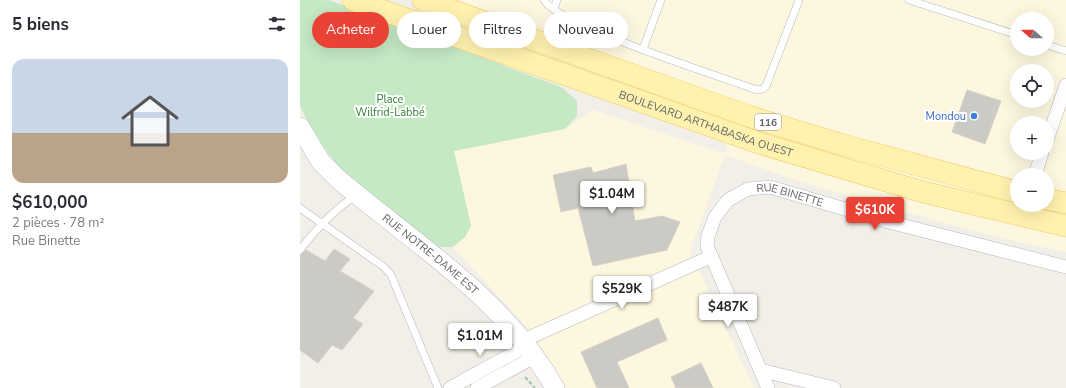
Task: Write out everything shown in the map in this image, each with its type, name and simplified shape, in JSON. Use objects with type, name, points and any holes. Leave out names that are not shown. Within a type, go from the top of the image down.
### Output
[{"type":"main road","name":"BOULEVARD ARTHABASKA OUEST","points":[[353,0],[759,143],[923,192],[1010,208]]},
{"type":"main road","name":"BOULEVARD ARTHABASKA OUEST","points":[[423,0],[748,116],[840,144],[1010,190]]},
{"type":"main road","points":[[1054,200],[1066,203]]},
{"type":"main road","name":"BOULEVARD ARTHABASKA OUEST","points":[[1028,212],[1066,226]]},
{"type":"street","points":[[1054,120],[1066,85]]},
{"type":"street","name":"RUE NOTRE-DAME EST","points":[[300,127],[322,162],[358,195],[477,292],[529,347],[555,388]]},
{"type":"street","name":"RUE BINETTE","points":[[768,388],[710,257],[707,246],[708,236],[715,217],[728,200],[748,189],[770,187],[896,224],[1066,267]]},
{"type":"street","points":[[450,388],[508,356],[710,257]]},
{"type":"street","points":[[477,388],[516,367],[529,347]]},
{"type":"street","points":[[760,370],[834,388]]},
{"type":"lane","points":[[544,0],[554,9],[591,31],[756,90],[763,89],[766,86],[799,0]]},
{"type":"lane","points":[[554,9],[557,0]]},
{"type":"lane","points":[[643,49],[661,0]]},
{"type":"lane","points":[[909,0],[1010,33]]},
{"type":"lane","points":[[1054,47],[1066,51]]},
{"type":"lane","points":[[300,250],[322,224],[344,203],[358,195]]},
{"type":"lane","points":[[300,208],[384,267],[391,275],[438,388]]},
{"type":"path","points":[[482,320],[508,356]]},
{"type":"path","points":[[516,367],[535,388]]},
{"type":"shaded area","points":[[457,0],[1066,0],[1066,252],[1002,238],[886,207],[796,180],[725,155],[690,251],[754,388],[563,388],[527,327],[453,247],[465,237],[471,226],[454,151],[565,129],[593,110],[724,154],[742,104],[589,48],[628,48],[628,12],[544,12],[544,32],[536,29],[536,12],[490,12]]},
{"type":"green space","name":"Place Wilfrid-Labbé","points":[[300,0],[329,0],[361,12],[312,12],[312,48],[389,48],[389,22],[397,26],[397,48],[457,48],[561,87],[577,101],[577,116],[565,129],[454,151],[471,226],[465,237],[453,247],[438,247],[353,181],[337,165],[323,146],[300,106]]},
{"type":"building","points":[[967,90],[1001,101],[985,144],[952,132]]},
{"type":"building","points":[[626,164],[635,221],[662,216],[680,222],[667,250],[593,266],[578,208],[561,212],[553,175],[591,167],[593,173]]},
{"type":"building","points":[[334,249],[350,259],[340,271],[374,291],[353,318],[363,324],[342,350],[332,345],[318,363],[300,350],[300,255],[306,250],[325,261]]},
{"type":"building","points":[[658,318],[667,340],[617,362],[629,388],[597,388],[581,352]]},
{"type":"building","points":[[701,363],[713,388],[676,388],[671,377]]},
{"type":"place","name":"Mondou","points":[[974,116]]}]
